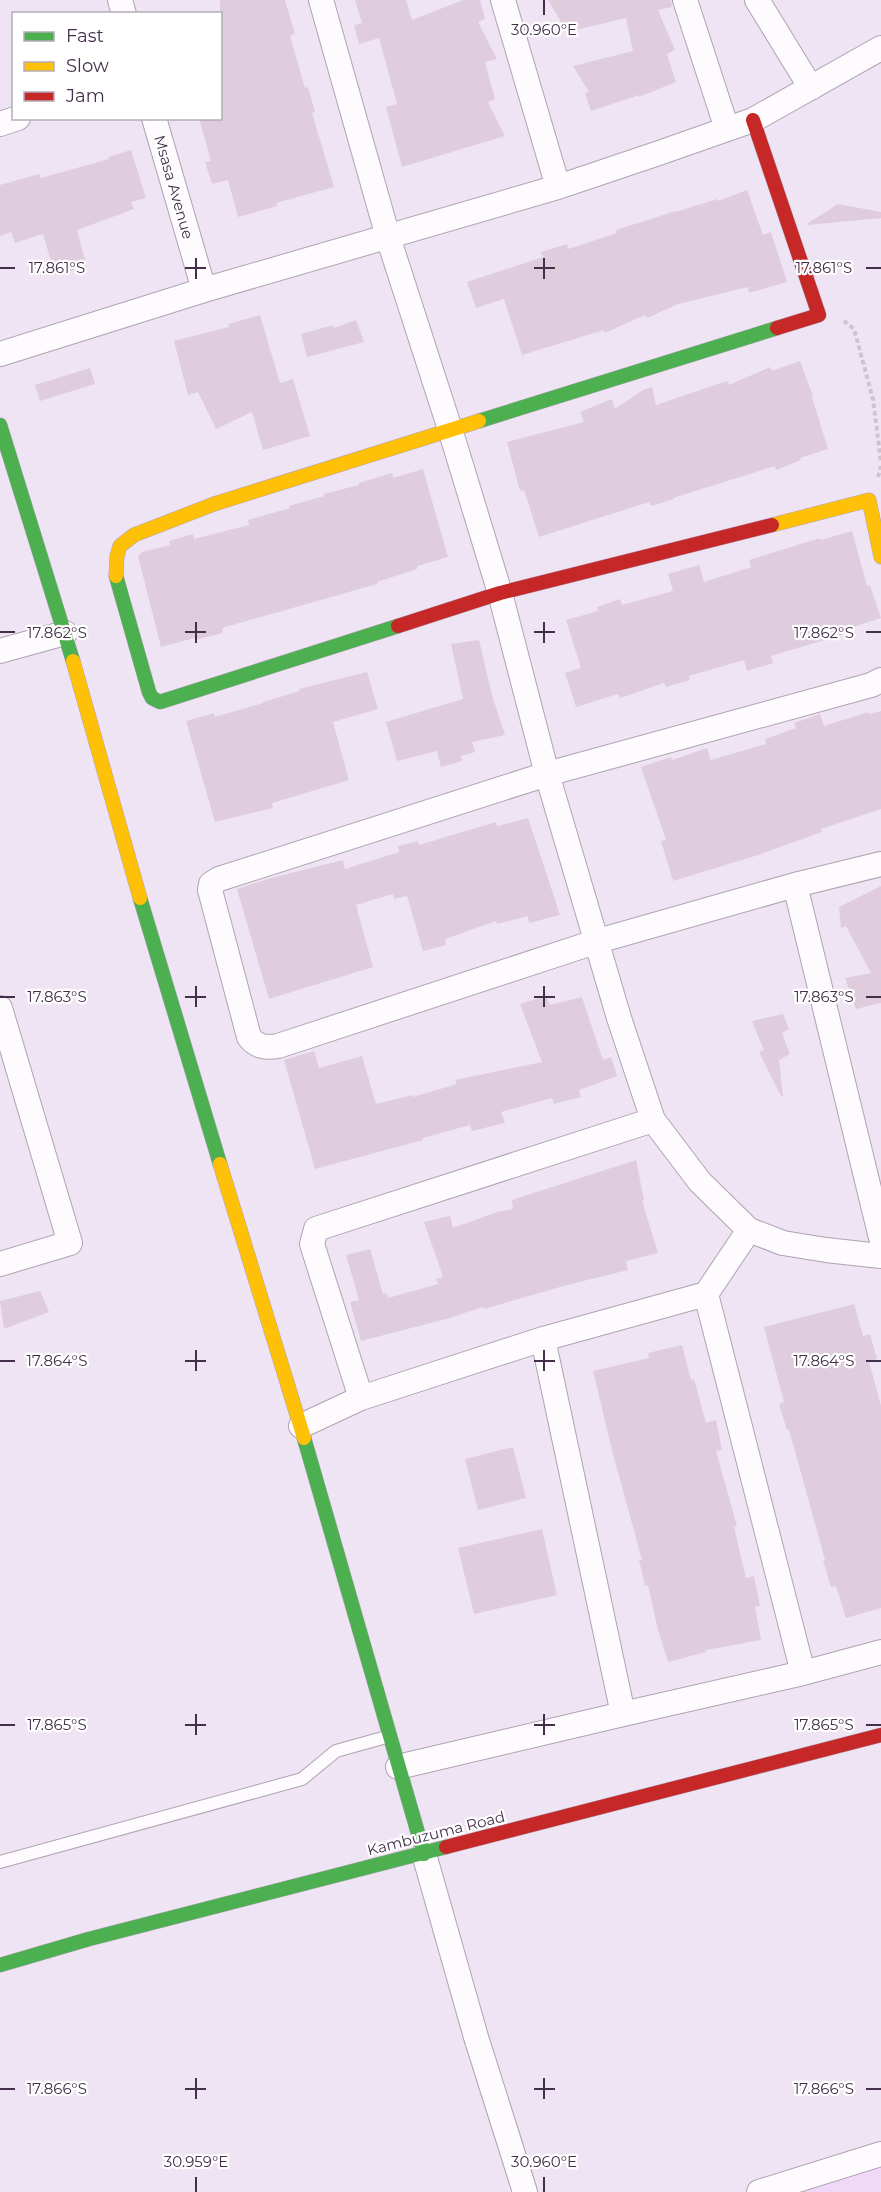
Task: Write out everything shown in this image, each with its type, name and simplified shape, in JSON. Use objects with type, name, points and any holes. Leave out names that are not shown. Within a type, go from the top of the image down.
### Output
[{"type":"street","points":[[321,0],[388,237],[500,593],[548,774],[619,1018],[653,1120],[700,1182],[749,1230],[783,1243],[881,1256]]},
{"type":"street","points":[[503,0],[558,187]]},
{"type":"street","points":[[685,0],[727,129]]},
{"type":"street","points":[[757,0],[811,88]]},
{"type":"street","points":[[0,354],[204,290],[558,187],[753,120],[881,48]]},
{"type":"street","name":"Msasa Avenue","points":[[155,120],[204,290]]},
{"type":"street","points":[[753,120],[819,315],[214,504],[134,535],[120,546],[116,577],[149,692],[155,701],[160,702],[500,593],[869,500],[881,557]]},
{"type":"street","points":[[0,425],[65,633],[158,961],[301,1426],[476,2037],[525,2192]]},
{"type":"street","points":[[0,651],[65,633]]},
{"type":"street","points":[[881,680],[871,685],[548,774],[214,881],[211,884],[210,895],[249,1037],[259,1045],[267,1047],[278,1046],[598,941],[795,885],[881,864]]},
{"type":"street","points":[[795,885],[881,1238]]},
{"type":"street","points":[[0,1008],[70,1243],[0,1264]]},
{"type":"street","points":[[361,1398],[312,1244],[316,1229],[653,1120]]},
{"type":"street","points":[[301,1426],[361,1398],[543,1339],[706,1294],[749,1230]]},
{"type":"street","points":[[706,1294],[803,1673]]},
{"type":"street","points":[[543,1339],[623,1714]]},
{"type":"street","points":[[398,1767],[803,1673],[881,1652]]},
{"type":"street","name":"Kambuzuma Road","points":[[0,1965],[89,1939],[881,1736]]},
{"type":"street","points":[[759,2192],[881,2154]]},
{"type":"lane","points":[[0,1862],[302,1779],[336,1751],[390,1736]]},
{"type":"path","points":[[819,315],[842,319],[854,329],[873,399],[881,462]]},
{"type":"shaded area","points":[[881,2160],[881,2192],[800,2192]]},
{"type":"building","points":[[220,0],[285,0],[295,34],[290,36],[305,88],[308,87],[315,112],[312,113],[334,187],[276,203],[277,206],[238,217],[228,180],[212,184],[205,162],[211,161],[200,120],[222,120],[222,12],[220,12]]},
{"type":"building","points":[[355,0],[406,0],[412,20],[463,0],[480,0],[485,19],[478,22],[497,59],[485,62],[495,99],[488,102],[505,136],[402,167],[386,107],[397,104],[379,38],[359,44],[354,25],[362,23]]},
{"type":"building","points":[[548,0],[671,0],[672,7],[658,10],[675,50],[667,54],[676,82],[639,97],[639,95],[591,111],[585,93],[589,92],[573,66],[633,51],[626,18],[567,32]]},
{"type":"building","points":[[131,150],[146,198],[131,202],[134,209],[77,230],[87,267],[55,275],[43,234],[15,243],[11,232],[0,236],[0,185],[39,174],[41,178],[109,159],[108,157]]},
{"type":"building","points":[[747,190],[763,235],[771,232],[787,282],[749,293],[748,287],[678,304],[647,318],[645,315],[605,333],[604,330],[522,355],[504,299],[476,308],[467,282],[543,257],[541,252],[567,244],[568,249],[617,233],[616,230],[717,199],[718,201]]},
{"type":"building","points":[[838,204],[881,212],[881,218],[808,225]]},
{"type":"building","points":[[260,315],[280,383],[293,379],[310,436],[263,450],[252,412],[216,429],[198,392],[188,395],[174,341],[229,327],[228,324]]},
{"type":"building","points":[[356,320],[364,342],[307,357],[301,334],[333,325],[334,328]]},
{"type":"building","points":[[800,361],[828,449],[800,458],[801,460],[776,470],[775,466],[651,506],[649,502],[539,537],[524,490],[520,491],[507,442],[584,422],[580,412],[612,399],[615,409],[643,390],[652,387],[656,405],[727,381],[729,385],[770,367],[772,371]]},
{"type":"building","points":[[90,368],[95,384],[40,401],[35,385]]},
{"type":"building","points":[[423,469],[448,557],[417,566],[417,569],[377,582],[377,584],[222,628],[223,633],[161,647],[138,556],[142,552],[170,545],[169,541],[193,534],[194,539],[249,525],[248,520],[392,473],[393,478]]},
{"type":"building","points":[[852,531],[867,586],[870,585],[881,618],[844,630],[845,634],[771,656],[773,663],[747,671],[744,660],[689,676],[690,680],[666,687],[664,683],[620,698],[618,694],[576,707],[565,673],[581,668],[566,620],[598,611],[597,607],[620,599],[622,605],[673,591],[668,574],[699,565],[704,582],[751,567],[749,560],[820,538],[821,540]]},
{"type":"building","points":[[479,640],[492,695],[505,735],[472,742],[475,752],[461,756],[462,761],[441,767],[437,751],[397,761],[386,722],[463,699],[451,644]]},
{"type":"building","points":[[367,672],[378,709],[333,722],[349,780],[272,803],[273,808],[215,822],[186,721],[214,713],[215,717],[300,691],[299,689]]},
{"type":"building","points":[[881,711],[881,809],[821,829],[822,832],[755,856],[673,881],[661,841],[666,840],[641,767],[671,757],[672,760],[707,748],[711,760],[766,744],[765,739],[796,728],[794,723],[820,714],[824,726],[868,712],[869,714]]},
{"type":"building","points":[[528,818],[560,915],[529,923],[528,916],[497,924],[496,921],[445,939],[446,945],[423,951],[407,896],[394,899],[393,894],[356,905],[373,967],[269,999],[237,889],[343,860],[345,869],[399,852],[398,846],[418,841],[419,845],[496,822],[497,826]]},
{"type":"building","points":[[881,886],[881,1003],[856,1009],[845,978],[871,973],[846,926],[841,928],[839,907]]},
{"type":"building","points":[[546,996],[550,1005],[582,997],[603,1060],[611,1057],[617,1076],[579,1090],[581,1097],[554,1104],[552,1098],[501,1112],[505,1123],[472,1131],[470,1125],[315,1169],[284,1060],[314,1051],[319,1068],[362,1056],[376,1104],[412,1095],[413,1097],[457,1084],[455,1080],[542,1062],[520,1004]]},
{"type":"building","points":[[783,1014],[789,1029],[782,1033],[790,1054],[779,1060],[783,1096],[781,1096],[759,1052],[764,1050],[752,1021]]},
{"type":"building","points":[[636,1160],[644,1200],[642,1201],[658,1253],[626,1261],[628,1270],[361,1341],[350,1302],[359,1300],[346,1255],[370,1249],[383,1294],[387,1293],[388,1298],[438,1284],[436,1279],[443,1277],[424,1222],[450,1216],[453,1228],[497,1212],[513,1209],[512,1200]]},
{"type":"building","points":[[40,1291],[49,1312],[4,1329],[0,1301]]},
{"type":"building","points":[[854,1304],[863,1336],[870,1334],[877,1359],[869,1361],[881,1406],[881,1608],[846,1618],[836,1586],[831,1587],[823,1561],[825,1560],[789,1430],[787,1430],[779,1404],[784,1402],[764,1327]]},
{"type":"building","points":[[682,1345],[706,1423],[716,1420],[722,1450],[716,1451],[737,1526],[734,1527],[746,1578],[754,1576],[760,1606],[755,1607],[761,1640],[706,1650],[706,1652],[668,1662],[648,1585],[645,1586],[639,1560],[642,1560],[593,1371],[649,1358],[648,1353]]},
{"type":"building","points":[[513,1447],[526,1498],[478,1510],[465,1459]]},
{"type":"building","points":[[542,1529],[557,1595],[474,1614],[458,1548]]},
{"type":"traffic: fast","points":[[479,421],[777,328]]},
{"type":"traffic: fast","points":[[0,425],[73,661]]},
{"type":"traffic: fast","points":[[116,576],[149,692],[152,698],[160,702],[398,626]]},
{"type":"traffic: fast","points":[[140,898],[220,1164]]},
{"type":"traffic: fast","points":[[304,1438],[424,1854]]},
{"type":"traffic: fast","points":[[0,1965],[89,1939],[446,1847]]},
{"type":"traffic: slow","points":[[116,576],[120,546],[134,535],[214,504],[479,421]]},
{"type":"traffic: slow","points":[[772,525],[869,500],[881,557]]},
{"type":"traffic: slow","points":[[73,661],[140,898]]},
{"type":"traffic: slow","points":[[220,1164],[304,1438]]},
{"type":"traffic: jam","points":[[753,120],[819,315],[777,328]]},
{"type":"traffic: jam","points":[[398,626],[500,593],[772,525]]},
{"type":"traffic: jam","points":[[446,1847],[881,1735]]}]
